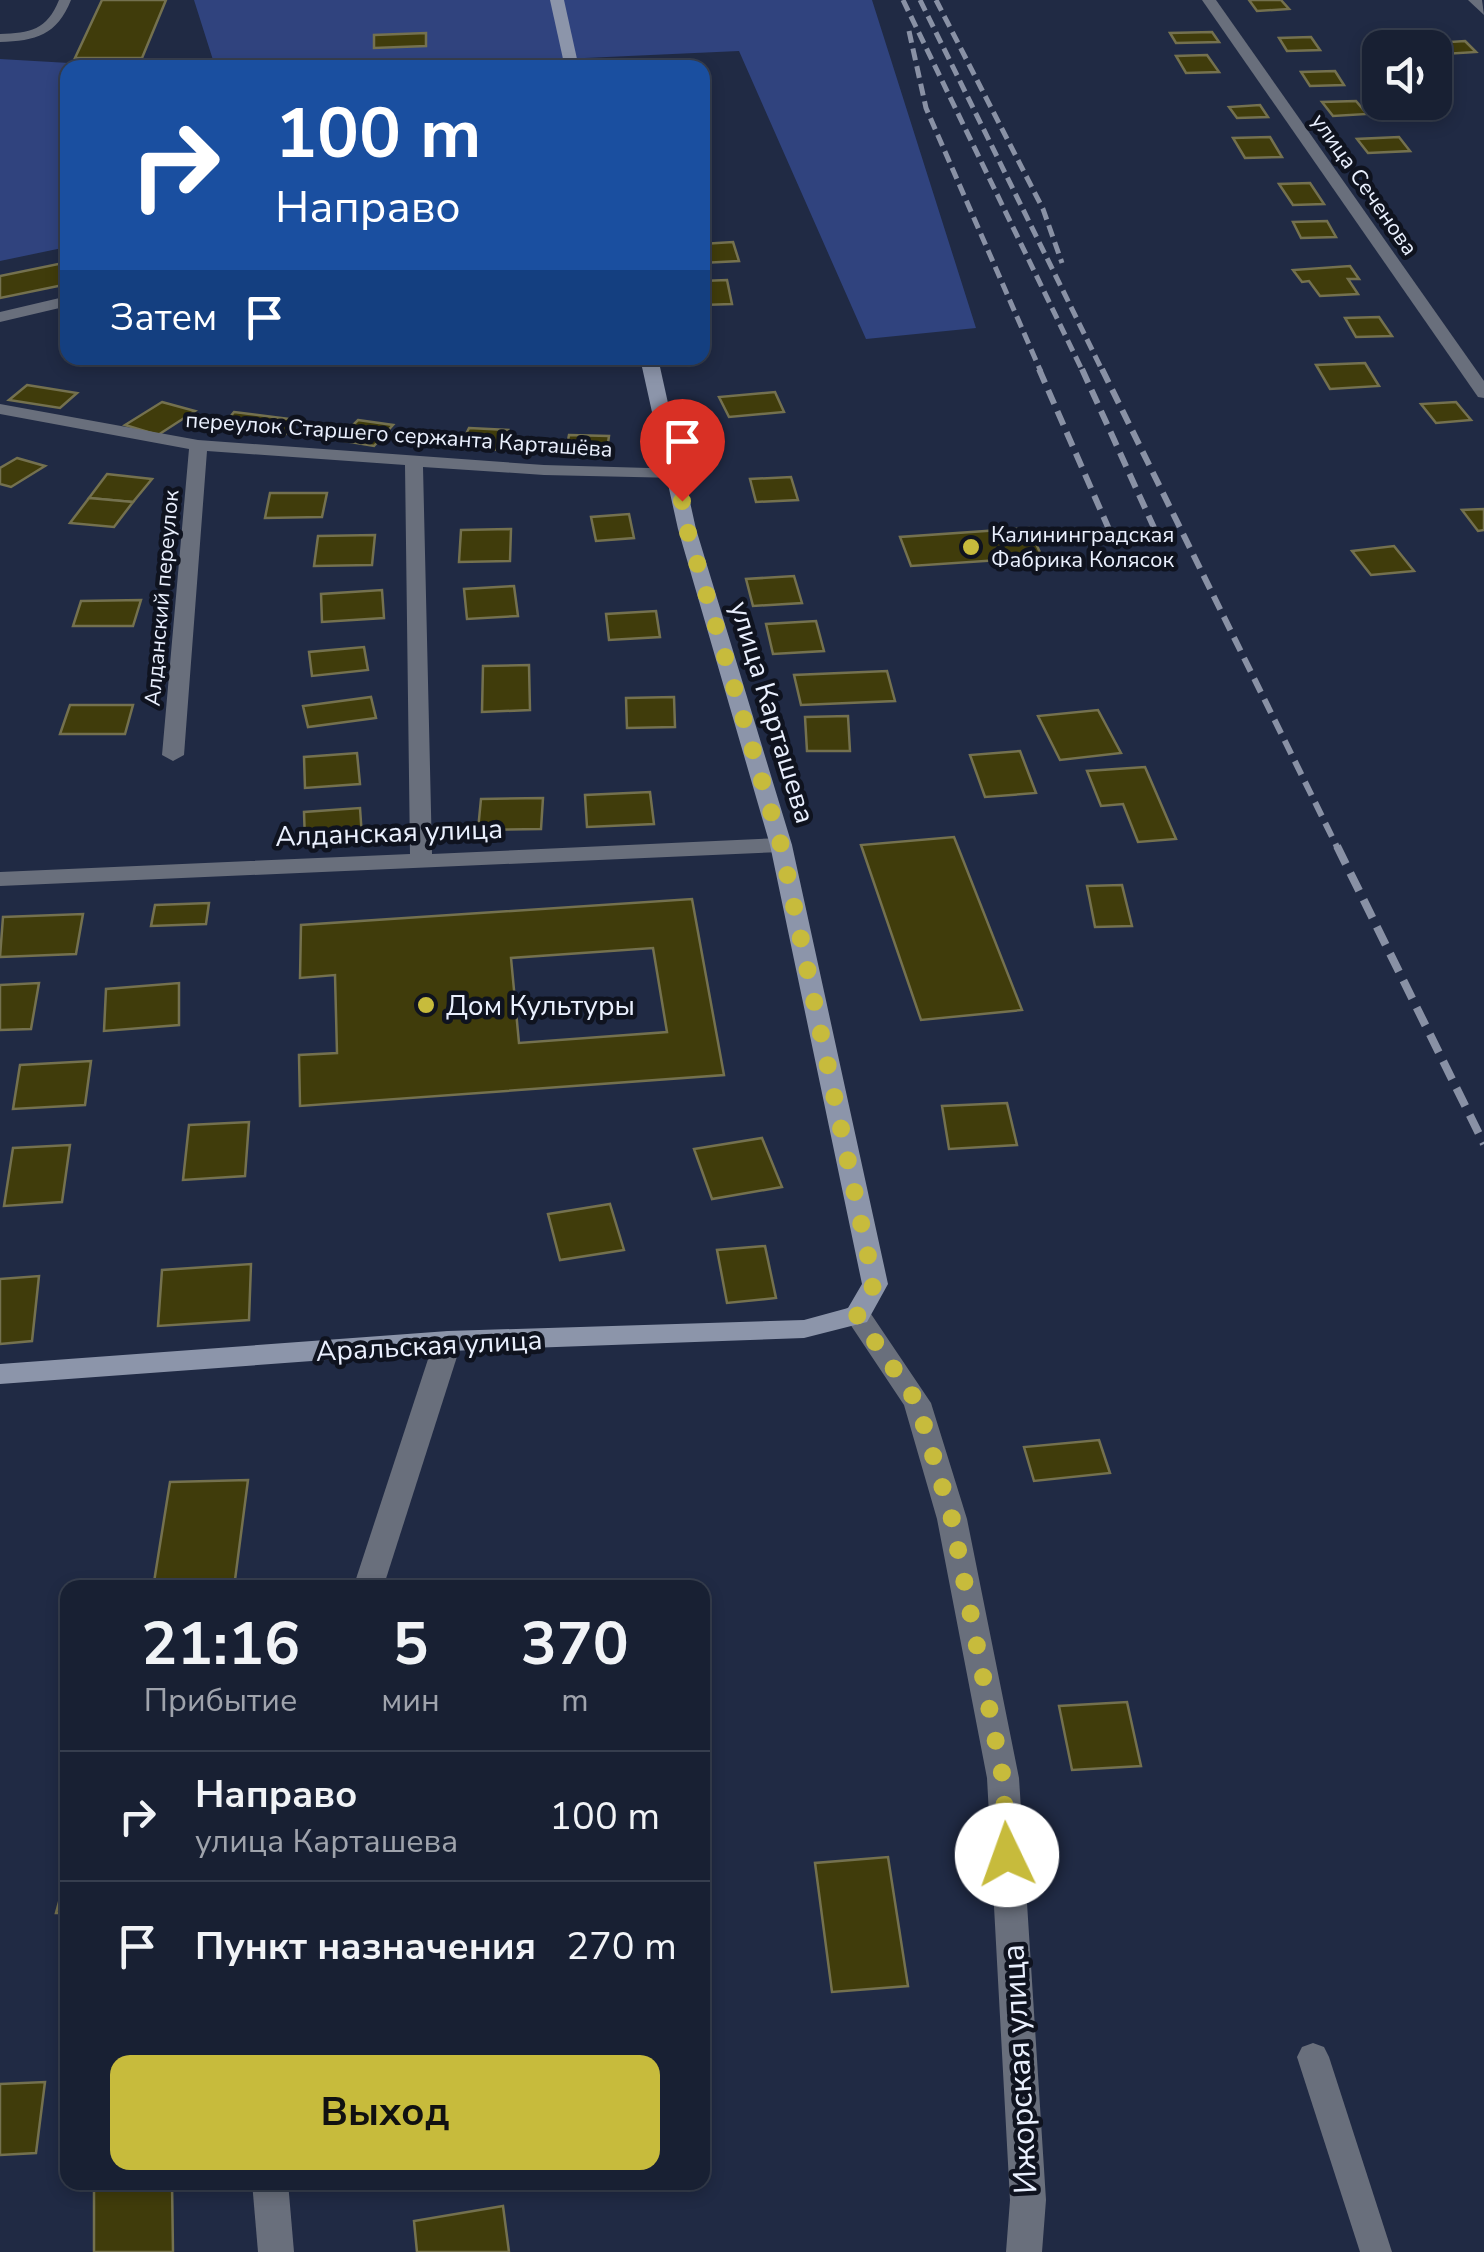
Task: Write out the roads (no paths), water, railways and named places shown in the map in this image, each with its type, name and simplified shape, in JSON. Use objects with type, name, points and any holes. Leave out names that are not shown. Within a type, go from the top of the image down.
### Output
[{"type":"main road","points":[[557,0],[570,60]]},
{"type":"main road","name":"улица Карташева","points":[[651,365],[678,474],[687,529],[781,845],[874,1284],[857,1316]]},
{"type":"main road","name":"Аральская улица","points":[[0,1374],[448,1340],[804,1330],[857,1316]]},
{"type":"street","name":"улица Сеченова","points":[[1209,0],[1484,393]]},
{"type":"street","points":[[1475,0],[1484,11]]},
{"type":"street","points":[[0,318],[60,303]]},
{"type":"street","name":"переулок Старшего сержанта Карташёва","points":[[0,409],[198,445],[678,474]]},
{"type":"street","name":"Алданский переулок","points":[[173,756],[198,445]]},
{"type":"street","points":[[414,461],[421,861]]},
{"type":"street","name":"Алданская улица","points":[[0,879],[781,845]]},
{"type":"street","name":"Ижорская улица","points":[[857,1316],[917,1402],[952,1519],[1003,1778],[1028,2200],[1024,2252]]},
{"type":"street","points":[[371,1580],[448,1340]]},
{"type":"street","points":[[271,2190],[276,2252]]},
{"type":"lane","points":[[0,38],[46,32],[58,24],[65,0]]},
{"type":"lane","points":[[1314,2057],[1376,2252]]},
{"type":"railway","points":[[903,0],[1083,372]]},
{"type":"railway","points":[[920,0],[1103,372]]},
{"type":"railway","points":[[936,0],[1043,209],[1062,263]]},
{"type":"railway","points":[[909,31],[926,108],[1041,372]]},
{"type":"railway","points":[[1039,369],[1111,534]]},
{"type":"railway","points":[[1082,369],[1155,530]]},
{"type":"railway","points":[[1102,369],[1338,849]]},
{"type":"railway","points":[[1337,846],[1484,1144]]},
{"type":"place","name":"Калининградская Фабрика Колясок","points":[[971,547]]},
{"type":"place","name":"Дом Культуры","points":[[426,1005]]}]
